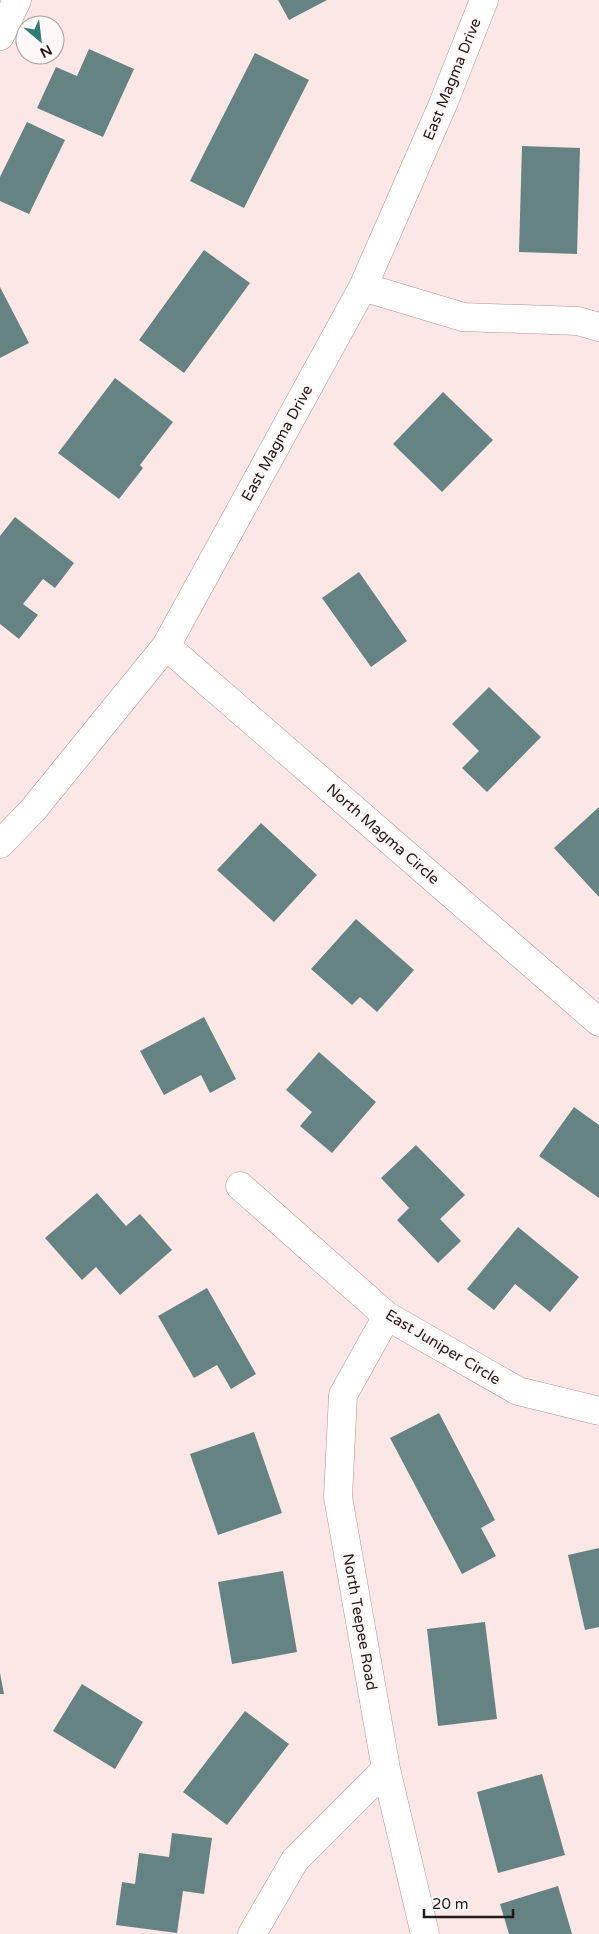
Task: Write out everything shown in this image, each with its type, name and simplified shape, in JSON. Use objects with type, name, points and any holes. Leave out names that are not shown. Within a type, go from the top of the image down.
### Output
[{"type":"street","points":[[0,36],[17,0]]},
{"type":"street","name":"East Magma Drive","points":[[0,844],[32,811],[166,646],[362,287],[443,104],[484,0]]},
{"type":"street","points":[[362,287],[463,317],[578,320],[599,327]]},
{"type":"street","name":"North Magma Circle","points":[[166,646],[599,1022]]},
{"type":"street","name":"East Juniper Circle","points":[[240,1186],[387,1316],[518,1392],[599,1411]]},
{"type":"street","name":"North Teepee Road","points":[[387,1316],[343,1395],[338,1497],[386,1769],[425,1934]]},
{"type":"street","points":[[252,1934],[295,1860],[386,1769]]},
{"type":"building","points":[[278,0],[327,0],[289,20]]},
{"type":"building","points":[[89,49],[134,69],[103,137],[37,108],[56,67],[77,76]]},
{"type":"building","points":[[255,53],[309,80],[244,208],[190,181]]},
{"type":"building","points":[[27,122],[65,140],[29,214],[0,201],[0,177]]},
{"type":"building","points":[[522,146],[580,148],[577,254],[519,252]]},
{"type":"building","points":[[204,250],[250,283],[184,373],[139,340]]},
{"type":"building","points":[[0,287],[29,343],[0,358]]},
{"type":"building","points":[[115,378],[173,422],[140,465],[143,468],[119,499],[58,453]]},
{"type":"building","points":[[443,392],[493,440],[442,492],[393,444]]},
{"type":"building","points":[[15,517],[74,563],[55,588],[43,579],[23,604],[38,615],[19,639],[0,624],[0,536]]},
{"type":"building","points":[[359,572],[407,641],[371,667],[322,598]]},
{"type":"building","points":[[489,687],[541,737],[487,792],[462,768],[479,751],[452,724]]},
{"type":"building","points":[[599,807],[599,897],[554,848]]},
{"type":"building","points":[[261,823],[317,875],[274,922],[217,870]]},
{"type":"building","points":[[356,919],[414,970],[377,1012],[360,997],[352,1005],[311,969]]},
{"type":"building","points":[[204,1017],[236,1079],[210,1093],[201,1075],[164,1095],[140,1051]]},
{"type":"building","points":[[319,1052],[376,1102],[332,1153],[300,1126],[312,1112],[286,1090]]},
{"type":"building","points":[[574,1107],[599,1125],[599,1198],[539,1156]]},
{"type":"building","points":[[416,1145],[465,1195],[440,1219],[461,1241],[438,1263],[397,1220],[409,1208],[381,1178]]},
{"type":"building","points":[[97,1193],[126,1226],[140,1214],[172,1250],[120,1295],[96,1267],[82,1280],[45,1238]]},
{"type":"building","points":[[518,1227],[579,1277],[550,1312],[515,1284],[494,1310],[467,1289]]},
{"type":"building","points":[[207,1288],[256,1374],[231,1389],[217,1365],[194,1378],[158,1316]]},
{"type":"building","points":[[439,1413],[495,1520],[481,1528],[496,1556],[462,1574],[390,1438]]},
{"type":"building","points":[[254,1432],[282,1513],[218,1535],[190,1454]]},
{"type":"building","points":[[599,1548],[599,1627],[585,1630],[568,1555]]},
{"type":"building","points":[[283,1571],[297,1652],[232,1664],[218,1582]]},
{"type":"building","points":[[485,1622],[497,1719],[438,1726],[427,1629]]},
{"type":"building","points":[[0,1673],[4,1694],[0,1694]]},
{"type":"building","points":[[82,1684],[143,1722],[115,1769],[53,1731]]},
{"type":"building","points":[[245,1711],[289,1744],[227,1825],[183,1792]]},
{"type":"building","points":[[542,1774],[565,1855],[498,1873],[477,1792]]},
{"type":"building","points":[[172,1833],[212,1838],[204,1894],[183,1891],[177,1933],[116,1925],[122,1882],[135,1884],[139,1853],[169,1857]]},
{"type":"building","points":[[558,1886],[572,1934],[509,1934],[500,1904]]}]
